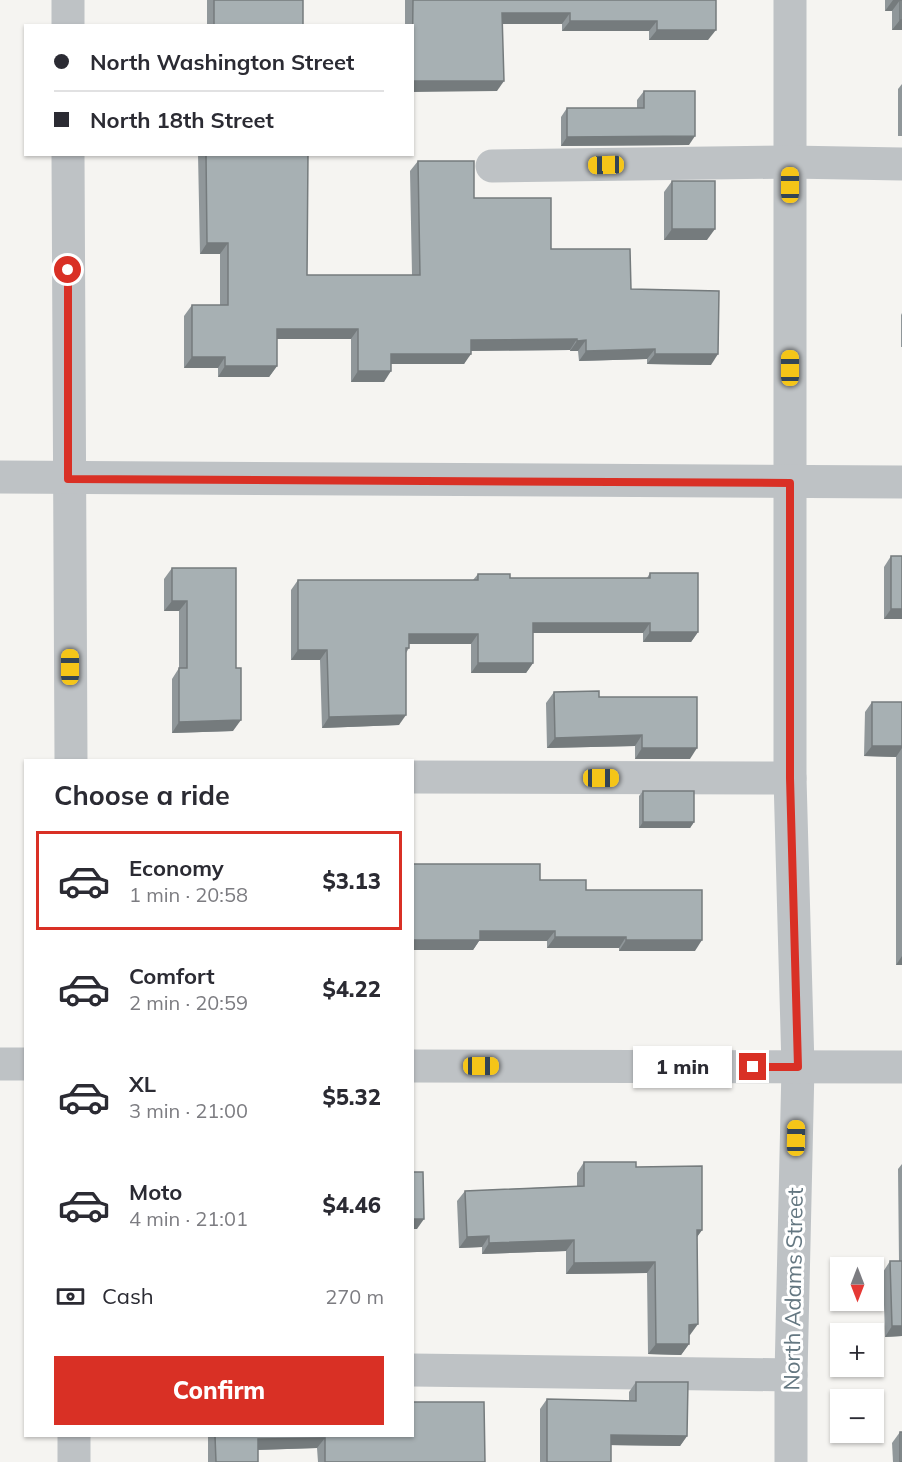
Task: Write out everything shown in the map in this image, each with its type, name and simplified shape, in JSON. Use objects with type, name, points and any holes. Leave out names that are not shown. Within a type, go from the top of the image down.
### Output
[{"type":"street","points":[[68,0],[68,24]]},
{"type":"street","name":"North Adams Street","points":[[789,0],[790,778],[798,1067],[791,1462]]},
{"type":"street","points":[[68,156],[71,759]]},
{"type":"street","points":[[492,166],[790,162],[902,164]]},
{"type":"street","points":[[0,477],[902,482]]},
{"type":"street","points":[[414,777],[790,778]]},
{"type":"street","points":[[0,1064],[24,1064]]},
{"type":"street","points":[[414,1066],[902,1067]]},
{"type":"street","points":[[414,1370],[791,1375]]},
{"type":"street","points":[[74,1437],[74,1462]]},
{"type":"building","points":[[214,0],[303,0],[303,24],[214,24]]},
{"type":"building","points":[[413,0],[716,0],[716,30],[657,30],[657,21],[570,21],[570,13],[502,13],[504,81],[414,81]]},
{"type":"building","points":[[900,0],[902,0],[902,20],[900,20]]},
{"type":"building","points":[[644,91],[695,91],[695,136],[567,137],[567,108],[644,108]]},
{"type":"building","points":[[206,156],[308,156],[307,275],[420,275],[418,161],[474,161],[474,198],[551,198],[551,249],[630,249],[631,289],[719,291],[718,354],[655,354],[655,349],[586,351],[586,340],[577,341],[577,339],[471,340],[471,354],[391,354],[391,371],[358,371],[358,329],[277,329],[277,366],[225,366],[225,357],[192,357],[192,305],[228,305],[228,243],[207,243]]},
{"type":"building","points":[[672,181],[715,181],[715,229],[672,229]]},
{"type":"building","points":[[891,556],[902,556],[902,609],[891,609]]},
{"type":"building","points":[[172,568],[236,568],[236,668],[241,668],[241,720],[179,722],[179,668],[187,668],[187,601],[172,601]]},
{"type":"building","points":[[650,573],[698,573],[698,632],[650,632],[650,623],[533,623],[533,663],[478,663],[478,634],[409,634],[409,648],[406,648],[406,715],[329,717],[327,650],[298,650],[298,580],[478,580],[478,574],[510,574],[510,578],[650,578]]},
{"type":"building","points":[[599,691],[599,697],[697,697],[697,748],[642,748],[642,735],[555,738],[554,692]]},
{"type":"building","points":[[872,702],[902,702],[902,746],[872,746]]},
{"type":"building","points":[[643,791],[694,791],[694,822],[643,822]]},
{"type":"building","points":[[414,864],[540,864],[540,880],[586,880],[586,890],[702,890],[702,940],[626,940],[626,937],[555,937],[555,931],[480,931],[480,940],[414,940]]},
{"type":"building","points":[[584,1162],[636,1162],[636,1167],[702,1166],[702,1230],[697,1230],[698,1324],[689,1325],[689,1344],[656,1344],[655,1262],[574,1263],[574,1240],[489,1243],[489,1236],[467,1237],[465,1191],[584,1186]]},
{"type":"building","points":[[414,1172],[423,1172],[424,1219],[414,1219]]},
{"type":"building","points":[[890,1261],[902,1261],[902,1326],[892,1326]]},
{"type":"building","points":[[636,1382],[688,1382],[687,1436],[611,1435],[611,1462],[547,1462],[547,1399],[636,1401]]},
{"type":"building","points":[[414,1402],[484,1402],[485,1462],[325,1462],[325,1438],[258,1439],[258,1462],[216,1462],[215,1437],[414,1437]]},
{"type":"building","points":[[900,1432],[902,1432],[902,1462],[900,1462]]},
{"type":"route","points":[[68,270],[68,479],[790,483],[790,778],[798,1067],[753,1067]]}]
